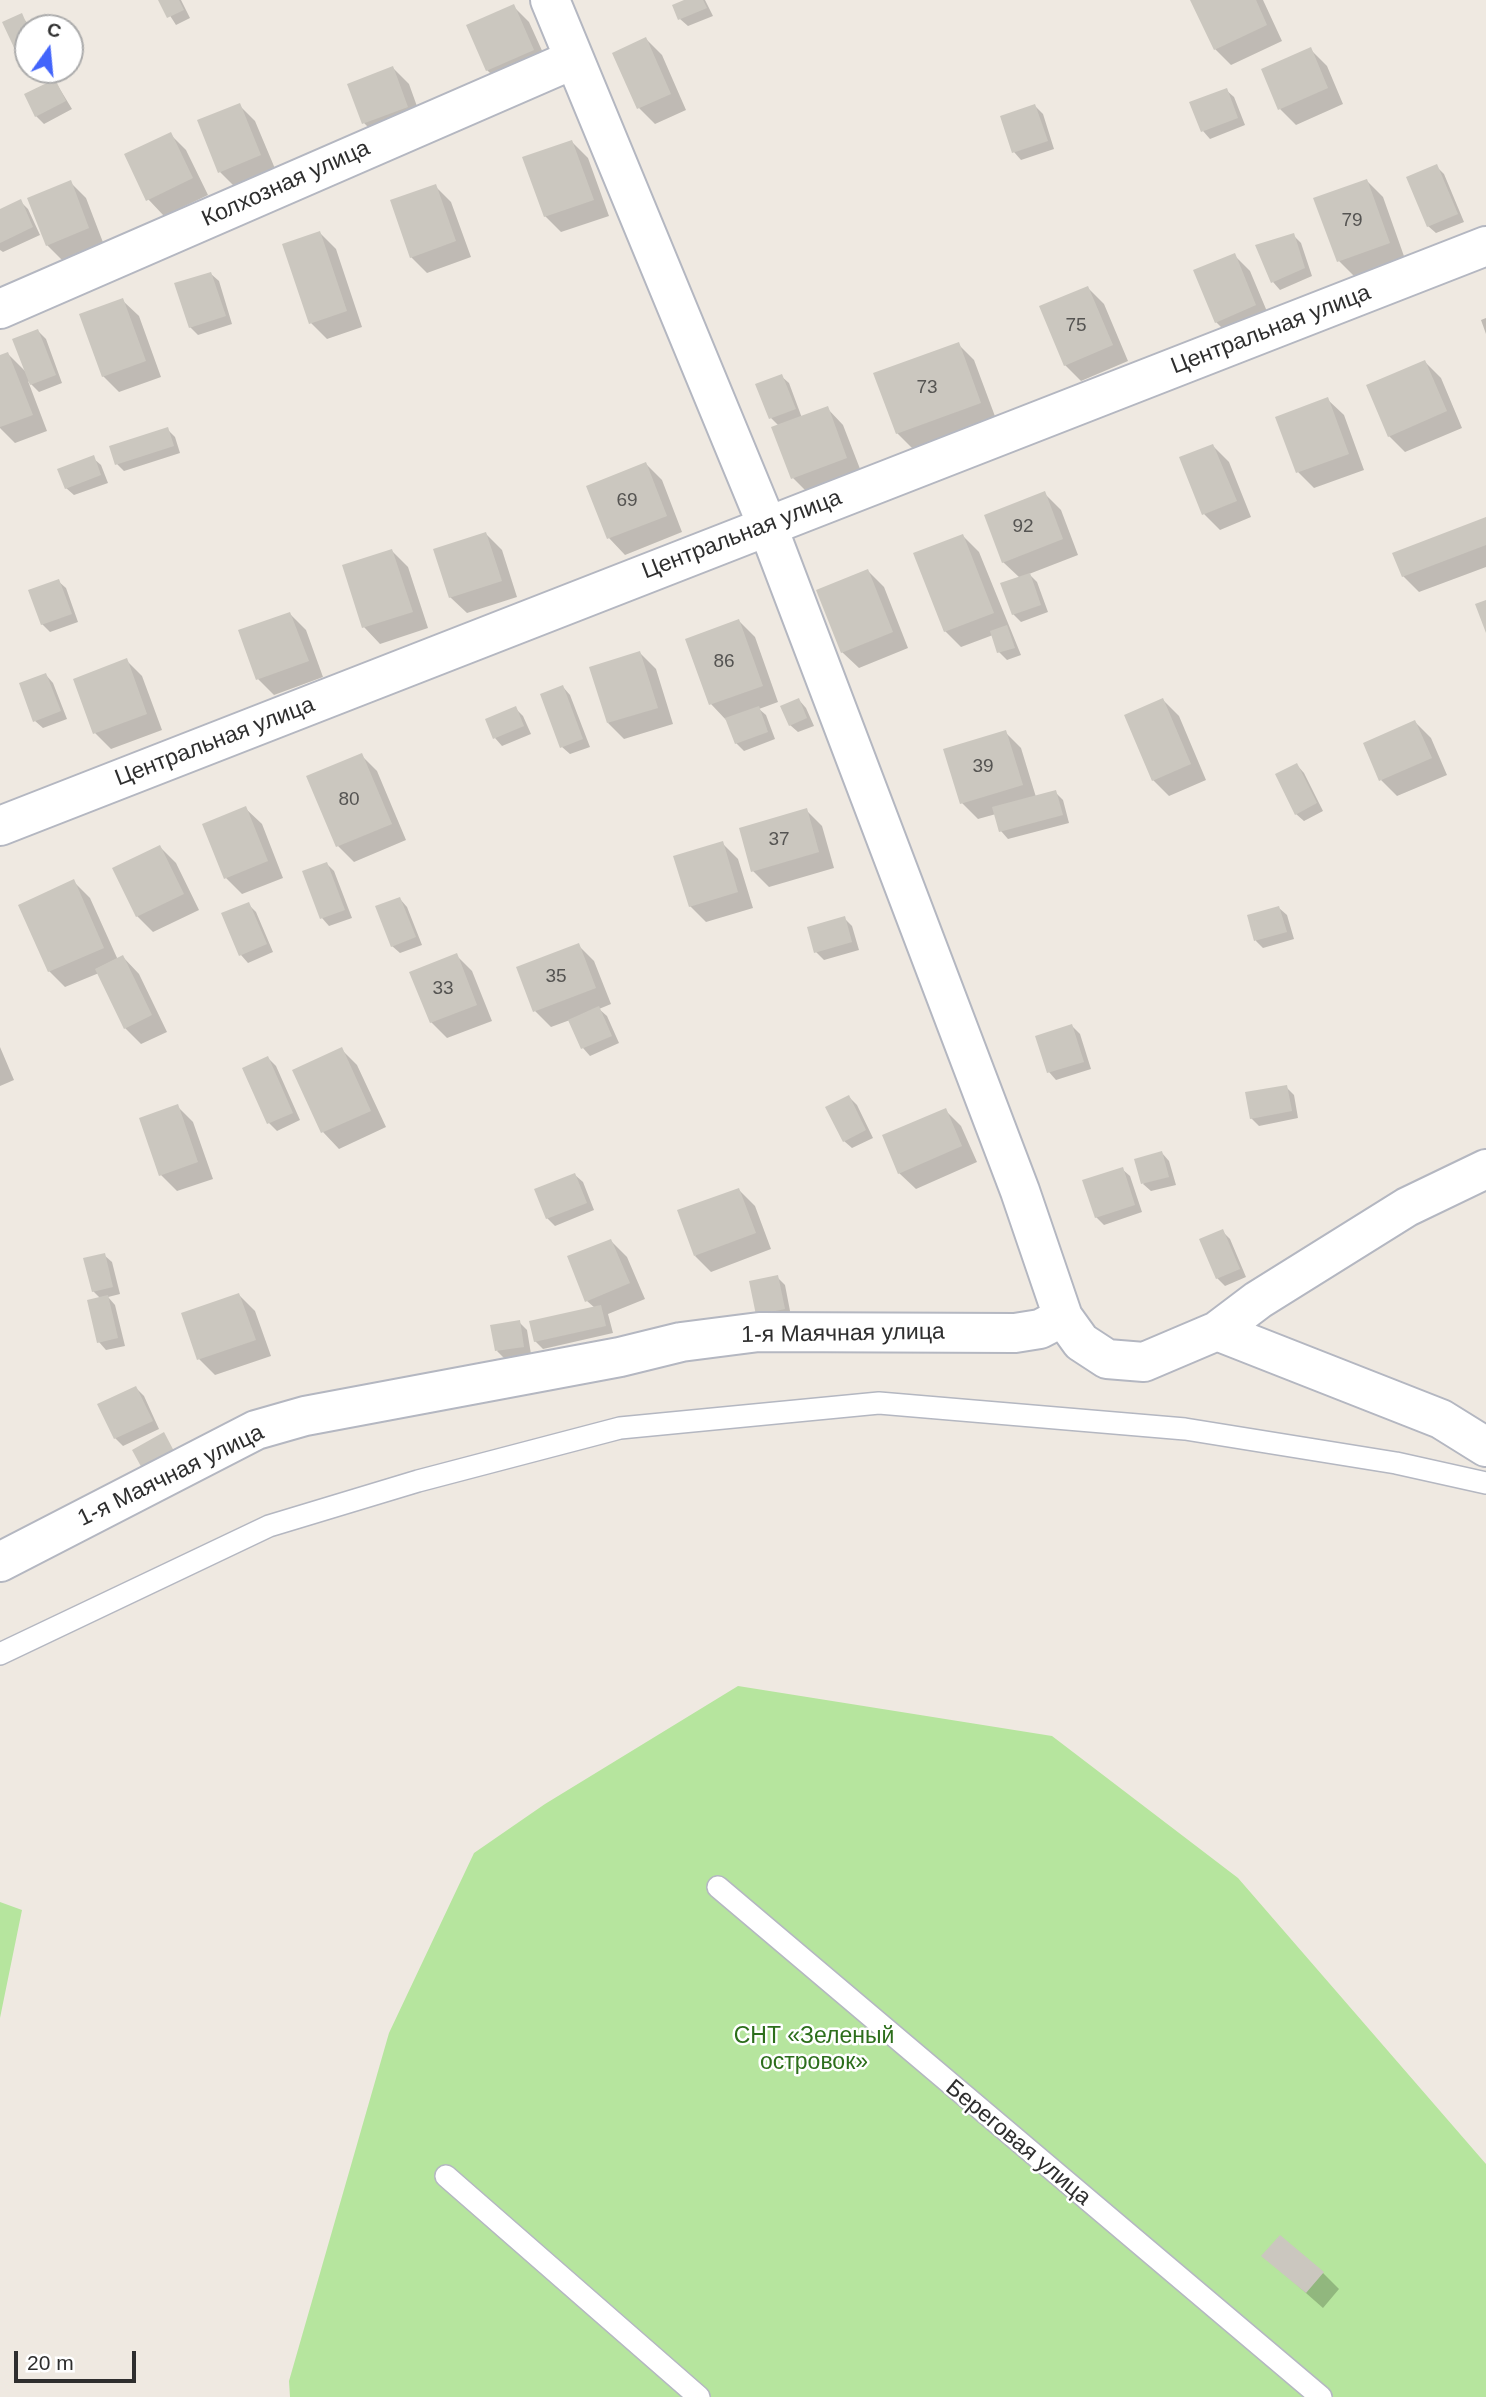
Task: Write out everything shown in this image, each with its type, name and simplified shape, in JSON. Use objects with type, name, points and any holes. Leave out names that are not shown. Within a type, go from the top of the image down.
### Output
[{"type":"street","points":[[550,0],[572,60],[767,525],[1016,1178],[1063,1317],[1081,1342],[1107,1359],[1144,1362],[1217,1331],[1258,1300],[1407,1207],[1486,1169]]},
{"type":"street","name":"Колхозная улица","points":[[0,309],[572,60]]},
{"type":"street","name":"Центральная улица","points":[[0,827],[1486,246]]},
{"type":"street","name":"1-я Маячная улица","points":[[0,1562],[256,1430],[305,1416],[620,1357],[681,1342],[746,1334],[1015,1333],[1040,1329],[1063,1317]]},
{"type":"street","points":[[1217,1331],[1441,1419],[1486,1447]]},
{"type":"lane","points":[[0,1654],[269,1526],[418,1481],[620,1428],[879,1403],[1185,1429],[1396,1463],[1486,1483]]},
{"type":"lane","name":"Береговая улица","points":[[718,1887],[1321,2397]]},
{"type":"lane","points":[[446,2176],[699,2397]]},
{"type":"green space","name":"СНТ «Зеленый островок»","points":[[738,1686],[1052,1736],[1238,1878],[1486,2164],[1486,2397],[290,2397],[289,2381],[389,2033],[474,1853],[545,1804]]},
{"type":"green space","points":[[0,1902],[22,1910],[0,2018]]},
{"type":"building","points":[[158,0],[179,0],[184,10],[167,18]]},
{"type":"building","points":[[684,0],[703,0],[707,8],[678,20],[672,5]]},
{"type":"building","points":[[1190,0],[1256,0],[1267,25],[1214,50]]},
{"type":"building","points":[[514,4],[534,50],[486,71],[466,25]]},
{"type":"building","points":[[14,17],[14,48],[2,22]]},
{"type":"building","points":[[646,37],[671,94],[637,109],[612,53]]},
{"type":"building","points":[[1311,47],[1328,88],[1278,110],[1261,69]]},
{"type":"building","points":[[393,66],[408,107],[362,124],[347,84]]},
{"type":"building","points":[[45,84],[58,84],[66,101],[35,117],[24,94]]},
{"type":"building","points":[[1227,88],[1238,118],[1201,132],[1189,102]]},
{"type":"building","points":[[240,103],[261,155],[218,173],[197,120]]},
{"type":"building","points":[[1035,104],[1048,141],[1012,153],[1000,116]]},
{"type":"building","points":[[171,132],[193,178],[146,201],[124,154]]},
{"type":"building","points":[[572,140],[594,200],[544,217],[522,157]]},
{"type":"building","points":[[1437,164],[1458,214],[1427,227],[1406,177]]},
{"type":"building","points":[[1367,179],[1390,243],[1337,262],[1313,198]]},
{"type":"building","points":[[71,180],[89,228],[46,246],[27,198]]},
{"type":"building","points":[[436,184],[456,241],[410,258],[390,200]]},
{"type":"building","points":[[21,199],[33,227],[0,243],[0,209]]},
{"type":"building","points":[[320,231],[347,311],[309,324],[282,244]]},
{"type":"building","points":[[1294,233],[1305,268],[1271,283],[1255,245]]},
{"type":"building","points":[[1235,253],[1256,305],[1215,323],[1193,270]]},
{"type":"building","points":[[211,272],[226,316],[189,328],[174,283]]},
{"type":"building","points":[[1088,286],[1113,345],[1064,366],[1039,306]]},
{"type":"building","points":[[123,298],[146,361],[102,377],[79,314]]},
{"type":"building","points":[[38,329],[56,375],[30,385],[12,339]]},
{"type":"building","points":[[959,342],[981,403],[896,434],[873,373]]},
{"type":"building","points":[[8,352],[33,415],[0,427],[0,355]]},
{"type":"building","points":[[1425,360],[1447,411],[1388,437],[1366,385]]},
{"type":"building","points":[[782,374],[796,409],[769,419],[755,384]]},
{"type":"building","points":[[1328,397],[1349,454],[1296,473],[1275,417]]},
{"type":"building","points":[[828,406],[847,458],[791,479],[771,427]]},
{"type":"building","points":[[168,427],[174,446],[115,465],[109,446]]},
{"type":"building","points":[[1213,444],[1237,501],[1202,515],[1179,457]]},
{"type":"building","points":[[94,455],[101,475],[65,489],[57,469]]},
{"type":"building","points":[[646,462],[667,516],[607,539],[586,486]]},
{"type":"building","points":[[1045,491],[1063,539],[1002,563],[984,515]]},
{"type":"building","points":[[1486,517],[1486,545],[1402,577],[1392,553]]},
{"type":"building","points":[[486,532],[502,581],[449,598],[433,549]]},
{"type":"building","points":[[963,534],[994,613],[944,632],[913,553]]},
{"type":"building","points":[[392,549],[413,612],[362,628],[342,565]]},
{"type":"building","points":[[868,569],[893,632],[841,653],[816,590]]},
{"type":"building","points":[[1030,573],[1041,605],[1012,615],[1000,583]]},
{"type":"building","points":[[59,579],[72,614],[41,625],[28,590]]},
{"type":"building","points":[[1486,600],[1486,633],[1475,604]]},
{"type":"building","points":[[290,612],[309,661],[256,680],[238,630]]},
{"type":"building","points":[[739,619],[763,686],[709,705],[685,639]]},
{"type":"building","points":[[1007,625],[1015,648],[997,653],[990,631]]},
{"type":"building","points":[[640,651],[658,708],[607,723],[589,667]]},
{"type":"building","points":[[127,658],[147,714],[93,734],[73,679]]},
{"type":"building","points":[[46,673],[61,711],[33,722],[19,683]]},
{"type":"building","points":[[563,685],[583,739],[560,748],[540,694]]},
{"type":"building","points":[[799,698],[807,718],[789,726],[780,706]]},
{"type":"building","points":[[1163,698],[1191,764],[1152,781],[1124,715]]},
{"type":"building","points":[[516,706],[524,726],[493,739],[485,719]]},
{"type":"building","points":[[759,706],[768,732],[735,744],[725,718]]},
{"type":"building","points":[[1415,720],[1432,758],[1379,781],[1363,743]]},
{"type":"building","points":[[1006,730],[1023,785],[960,804],[943,749]]},
{"type":"building","points":[[362,753],[392,824],[336,847],[306,776]]},
{"type":"building","points":[[1297,763],[1317,803],[1295,815],[1275,774]]},
{"type":"building","points":[[1056,790],[1063,815],[999,832],[992,807]]},
{"type":"building","points":[[246,806],[268,861],[224,879],[202,824]]},
{"type":"building","points":[[807,808],[819,852],[751,872],[739,828]]},
{"type":"building","points":[[723,841],[738,892],[689,907],[673,856]]},
{"type":"building","points":[[160,845],[184,894],[136,917],[112,868]]},
{"type":"building","points":[[327,862],[345,910],[320,919],[302,871]]},
{"type":"building","points":[[74,879],[104,948],[48,972],[18,905]]},
{"type":"building","points":[[400,897],[416,937],[391,947],[375,906]]},
{"type":"building","points":[[249,902],[267,944],[239,956],[221,913]]},
{"type":"building","points":[[1279,906],[1287,932],[1254,941],[1247,915]]},
{"type":"building","points":[[845,916],[852,942],[814,953],[807,927]]},
{"type":"building","points":[[579,943],[596,988],[533,1012],[516,967]]},
{"type":"building","points":[[457,953],[477,1005],[430,1023],[409,972]]},
{"type":"building","points":[[123,955],[152,1015],[124,1029],[95,969]]},
{"type":"building","points":[[599,1006],[612,1036],[581,1049],[568,1020]]},
{"type":"building","points":[[1072,1024],[1084,1062],[1047,1073],[1035,1036]]},
{"type":"building","points":[[342,1047],[371,1111],[321,1133],[292,1070]]},
{"type":"building","points":[[268,1056],[293,1113],[267,1124],[242,1068]]},
{"type":"building","points":[[1287,1085],[1292,1111],[1250,1119],[1245,1092]]},
{"type":"building","points":[[849,1095],[866,1130],[843,1142],[825,1107]]},
{"type":"building","points":[[178,1104],[198,1162],[159,1176],[139,1118]]},
{"type":"building","points":[[946,1108],[962,1146],[898,1174],[882,1135]]},
{"type":"building","points":[[1162,1151],[1169,1177],[1141,1184],[1134,1159]]},
{"type":"building","points":[[1123,1167],[1135,1205],[1095,1218],[1082,1180]]},
{"type":"building","points":[[575,1173],[587,1203],[546,1219],[534,1189]]},
{"type":"building","points":[[739,1188],[756,1233],[694,1256],[677,1210]]},
{"type":"building","points":[[1223,1229],[1240,1269],[1216,1279],[1199,1239]]},
{"type":"building","points":[[611,1239],[630,1283],[585,1302],[567,1256]]},
{"type":"building","points":[[105,1253],[113,1287],[92,1292],[83,1258]]},
{"type":"building","points":[[778,1275],[785,1309],[756,1315],[749,1281]]},
{"type":"building","points":[[239,1293],[256,1340],[197,1360],[181,1313]]},
{"type":"building","points":[[108,1295],[118,1338],[97,1343],[87,1300]]},
{"type":"building","points":[[601,1305],[606,1326],[534,1342],[529,1321]]},
{"type":"building","points":[[520,1320],[524,1347],[495,1351],[490,1325]]},
{"type":"building","points":[[136,1386],[153,1421],[114,1439],[97,1404]]},
{"type":"building","points":[[164,1432],[176,1455],[144,1472],[132,1450]]},
{"type":"building","points":[[1280,2235],[1324,2272],[1306,2293],[1261,2256]]}]
